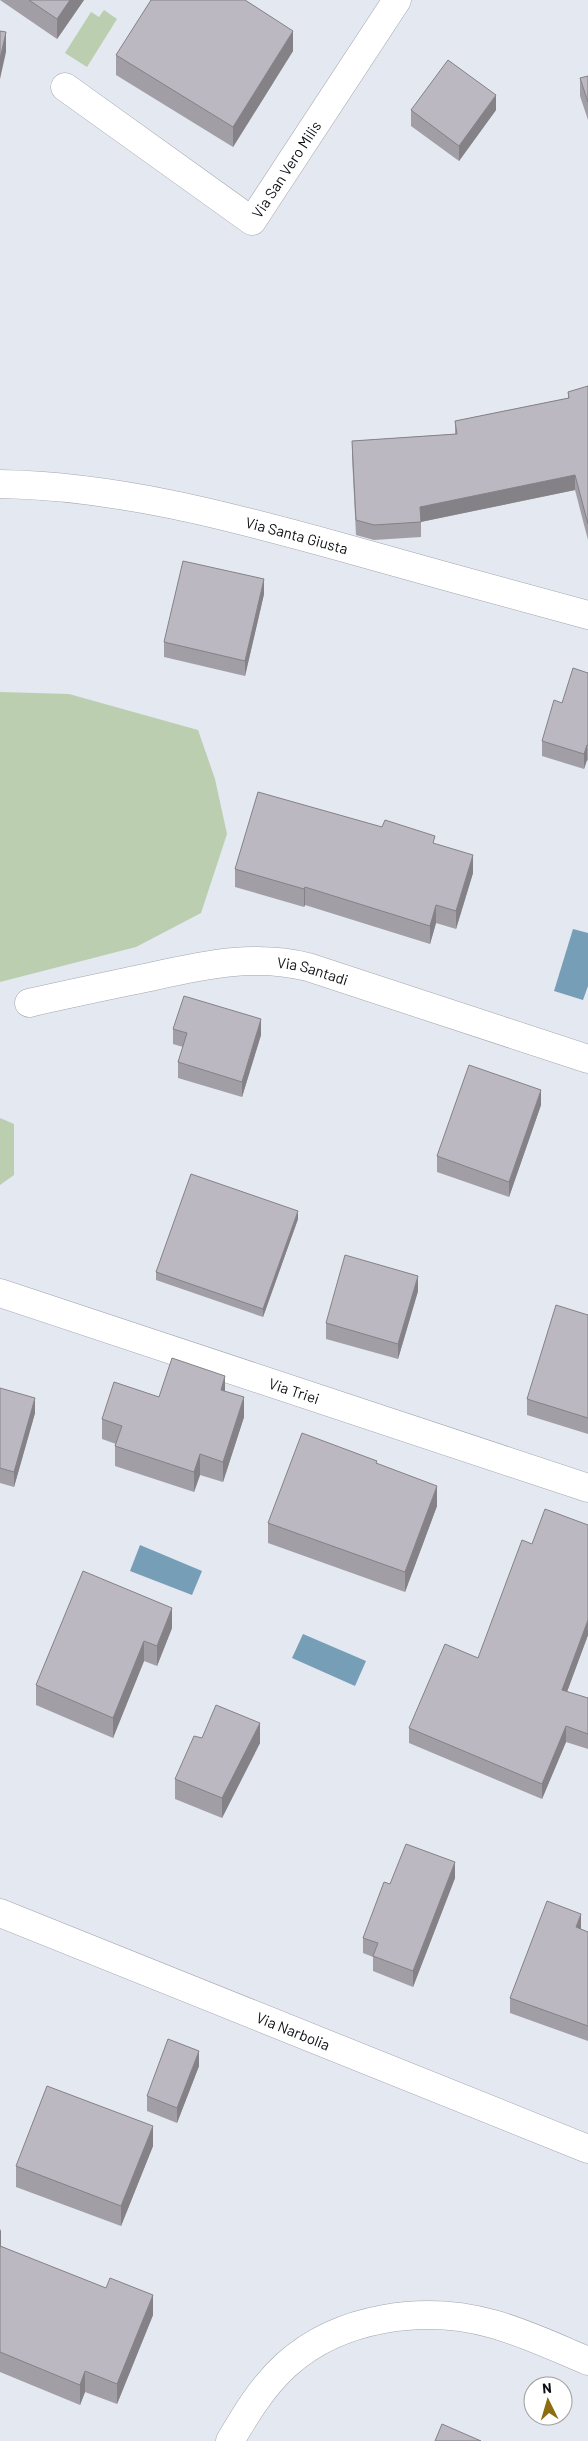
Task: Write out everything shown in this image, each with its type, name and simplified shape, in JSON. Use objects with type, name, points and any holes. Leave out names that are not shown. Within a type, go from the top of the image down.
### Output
[{"type":"main road","name":"Via San Vero Milis","points":[[65,87],[252,221],[397,0]]},
{"type":"main road","name":"Via Santa Giusta","points":[[0,484],[80,489],[141,498],[212,512],[588,616]]},
{"type":"main road","name":"Via Santadi","points":[[29,1002],[212,963],[247,960],[281,961],[308,967],[588,1059]]},
{"type":"main road","name":"Via Triei","points":[[0,1293],[588,1488]]},
{"type":"main road","name":"Via Narbolia","points":[[0,1913],[588,2149]]},
{"type":"main road","points":[[230,2441],[255,2400],[286,2365],[309,2348],[336,2334],[366,2324],[397,2317],[426,2314],[456,2316],[493,2324],[530,2336],[588,2361]]},
{"type":"green space","points":[[104,10],[117,19],[87,67],[65,53],[91,12],[99,17]]},
{"type":"green space","points":[[0,692],[69,694],[198,730],[215,779],[227,834],[201,913],[136,947],[0,982]]},
{"type":"green space","points":[[0,1118],[14,1124],[14,1175],[0,1185]]},
{"type":"water","points":[[573,929],[588,933],[588,986],[583,1000],[554,991]]},
{"type":"water","points":[[140,1545],[202,1571],[192,1595],[130,1571]]},
{"type":"water","points":[[303,1634],[366,1661],[355,1686],[292,1658]]},
{"type":"building","points":[[29,0],[70,0],[57,19]]},
{"type":"building","points":[[151,0],[245,0],[293,31],[233,127],[116,55]]},
{"type":"building","points":[[0,31],[6,32],[0,59]]},
{"type":"building","points":[[448,60],[496,95],[459,146],[411,110]]},
{"type":"building","points":[[588,76],[588,102],[580,78]]},
{"type":"building","points":[[588,386],[588,524],[575,475],[420,507],[421,522],[374,525],[356,520],[352,441],[457,434],[455,421],[569,398],[568,392]]},
{"type":"building","points":[[183,561],[264,579],[245,661],[164,642]]},
{"type":"building","points":[[573,668],[588,673],[588,745],[584,754],[542,741],[554,700],[562,703]]},
{"type":"building","points":[[258,792],[382,827],[385,820],[435,836],[433,843],[473,855],[456,911],[436,905],[430,926],[305,887],[304,889],[235,869]]},
{"type":"building","points":[[184,996],[261,1019],[242,1082],[178,1062],[187,1033],[173,1029]]},
{"type":"building","points":[[469,1065],[541,1090],[509,1182],[437,1156]]},
{"type":"building","points":[[191,1174],[298,1211],[263,1309],[156,1272]]},
{"type":"building","points":[[345,1255],[418,1276],[398,1344],[326,1323]]},
{"type":"building","points":[[556,1305],[588,1315],[588,1418],[527,1399]]},
{"type":"building","points":[[172,1358],[225,1376],[221,1390],[244,1397],[223,1462],[200,1454],[194,1472],[115,1446],[122,1426],[102,1419],[114,1382],[159,1397]]},
{"type":"building","points":[[0,1388],[35,1398],[14,1472],[0,1468]]},
{"type":"building","points":[[302,1433],[437,1486],[405,1572],[268,1523]]},
{"type":"building","points":[[545,1509],[588,1525],[588,1620],[562,1690],[588,1698],[588,1734],[566,1726],[542,1784],[409,1728],[445,1644],[478,1658],[522,1540],[532,1544]]},
{"type":"building","points":[[83,1571],[172,1608],[157,1646],[144,1641],[113,1718],[36,1685]]},
{"type":"building","points":[[216,1705],[260,1723],[222,1798],[175,1779],[194,1736],[202,1738]]},
{"type":"building","points":[[406,1844],[455,1862],[413,1971],[373,1956],[378,1943],[363,1938],[384,1882],[390,1884]]},
{"type":"building","points":[[547,1901],[581,1914],[576,1927],[588,1932],[588,2026],[510,1998]]},
{"type":"building","points":[[168,2039],[199,2051],[177,2108],[147,2096]]},
{"type":"building","points":[[47,2086],[153,2126],[121,2206],[16,2166]]},
{"type":"building","points":[[0,2246],[106,2288],[110,2278],[153,2295],[117,2384],[85,2371],[80,2385],[0,2352]]},
{"type":"building","points":[[442,2424],[481,2441],[435,2441]]}]
